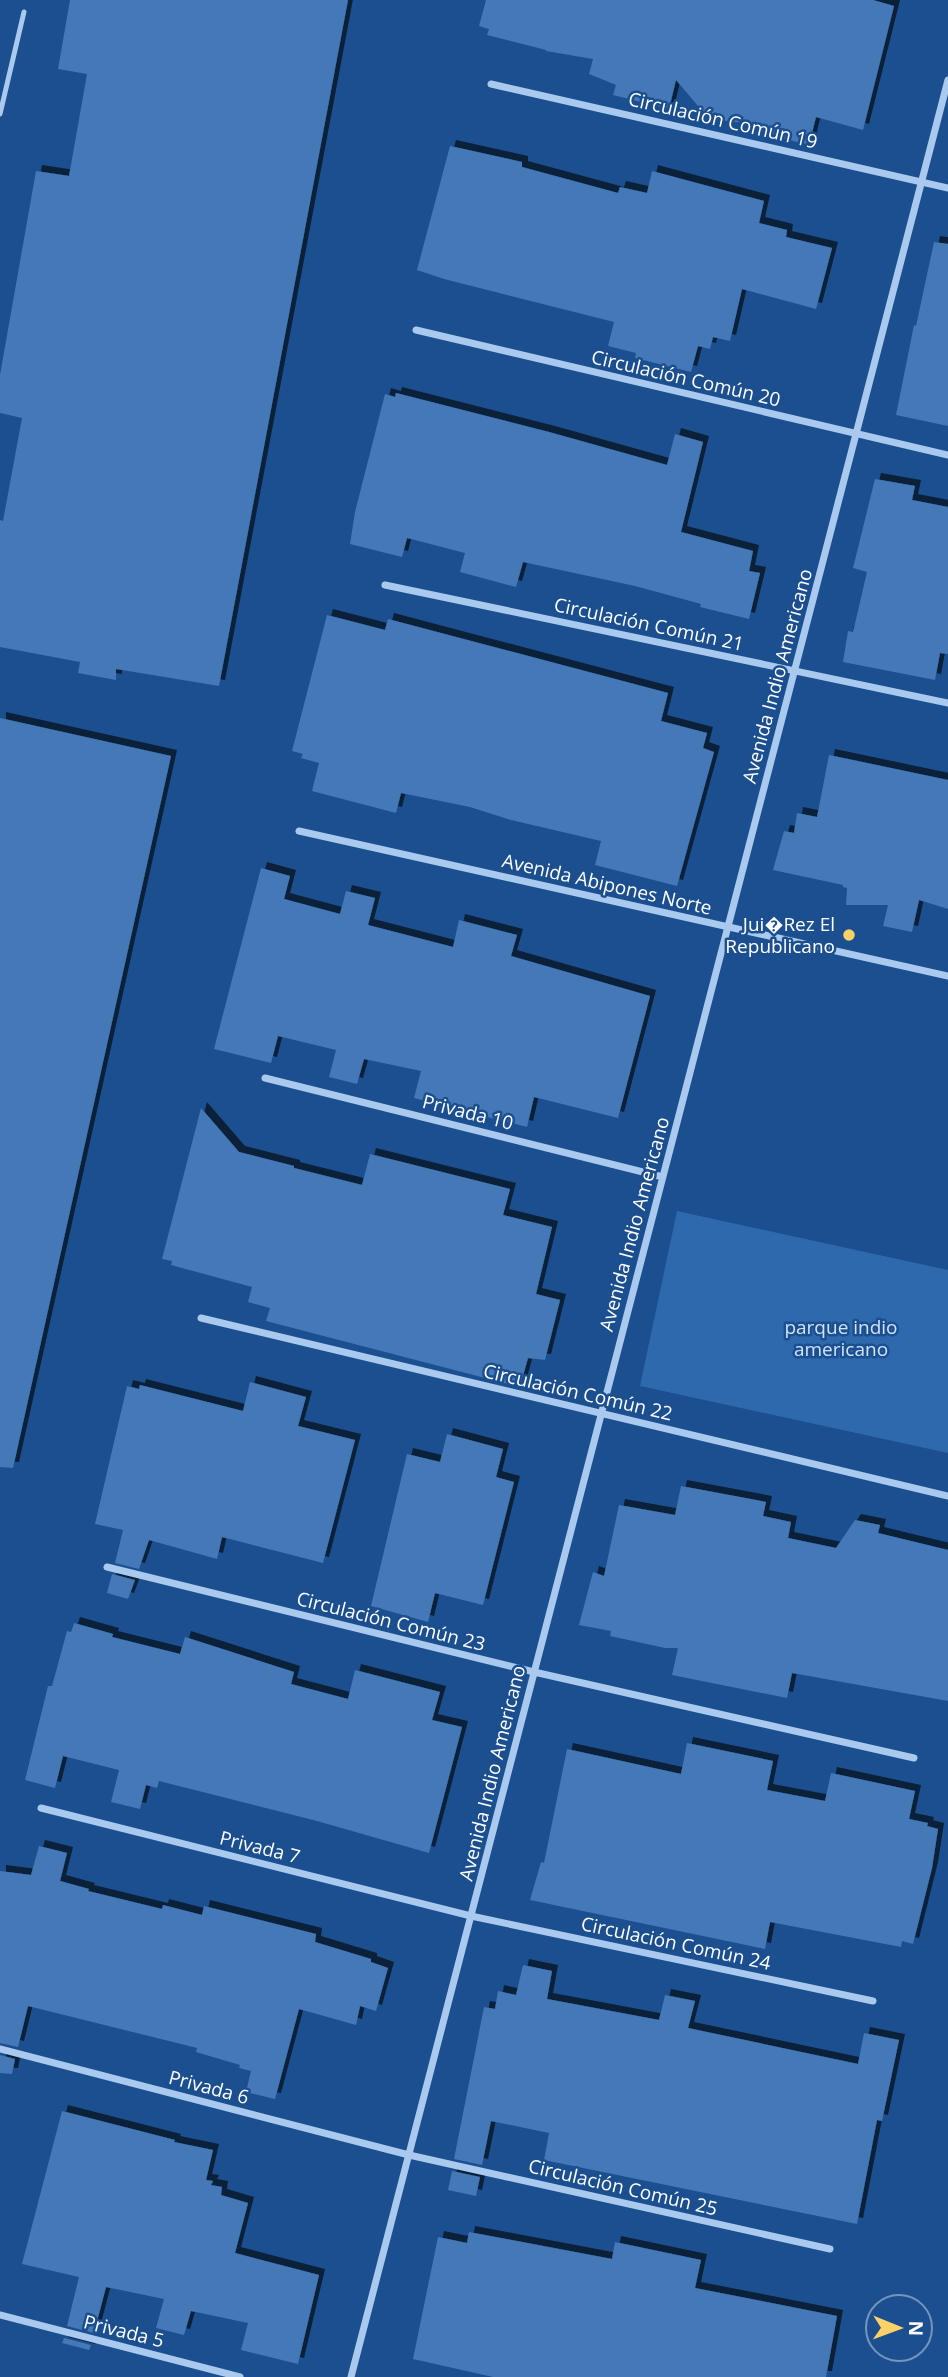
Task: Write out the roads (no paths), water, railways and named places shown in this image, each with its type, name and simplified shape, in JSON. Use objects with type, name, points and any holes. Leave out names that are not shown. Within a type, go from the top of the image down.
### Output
[{"type":"street","name":"Avenida Indio Americano","points":[[351,2377],[948,80]]},
{"type":"street","name":"Circulación Común 19","points":[[491,84],[948,188]]},
{"type":"street","name":"Circulación Común 20","points":[[416,330],[948,455]]},
{"type":"street","name":"Circulación Común 21","points":[[385,585],[948,703]]},
{"type":"street","name":"Avenida Abipones Norte","points":[[299,831],[948,976]]},
{"type":"street","name":"Privada 10","points":[[265,1078],[663,1177]]},
{"type":"street","name":"Circulación Común 22","points":[[201,1318],[948,1496]]},
{"type":"street","name":"Circulación Común 23","points":[[107,1567],[534,1672],[914,1758]]},
{"type":"street","name":"Privada 7","points":[[41,1808],[471,1916]]},
{"type":"street","name":"Circulación Común 24","points":[[471,1916],[873,2001]]},
{"type":"street","name":"Privada 6","points":[[0,2049],[410,2155]]},
{"type":"street","name":"Circulación Común 25","points":[[410,2155],[830,2249]]},
{"type":"street","name":"Privada 5","points":[[0,2315],[240,2377]]},
{"type":"lane","points":[[0,114],[24,12]]},
{"type":"place","name":"Jui�Rez El Republicano","points":[[849,935]]},
{"type":"park label","name":"parque indio americano","points":[[841,1338]]}]
